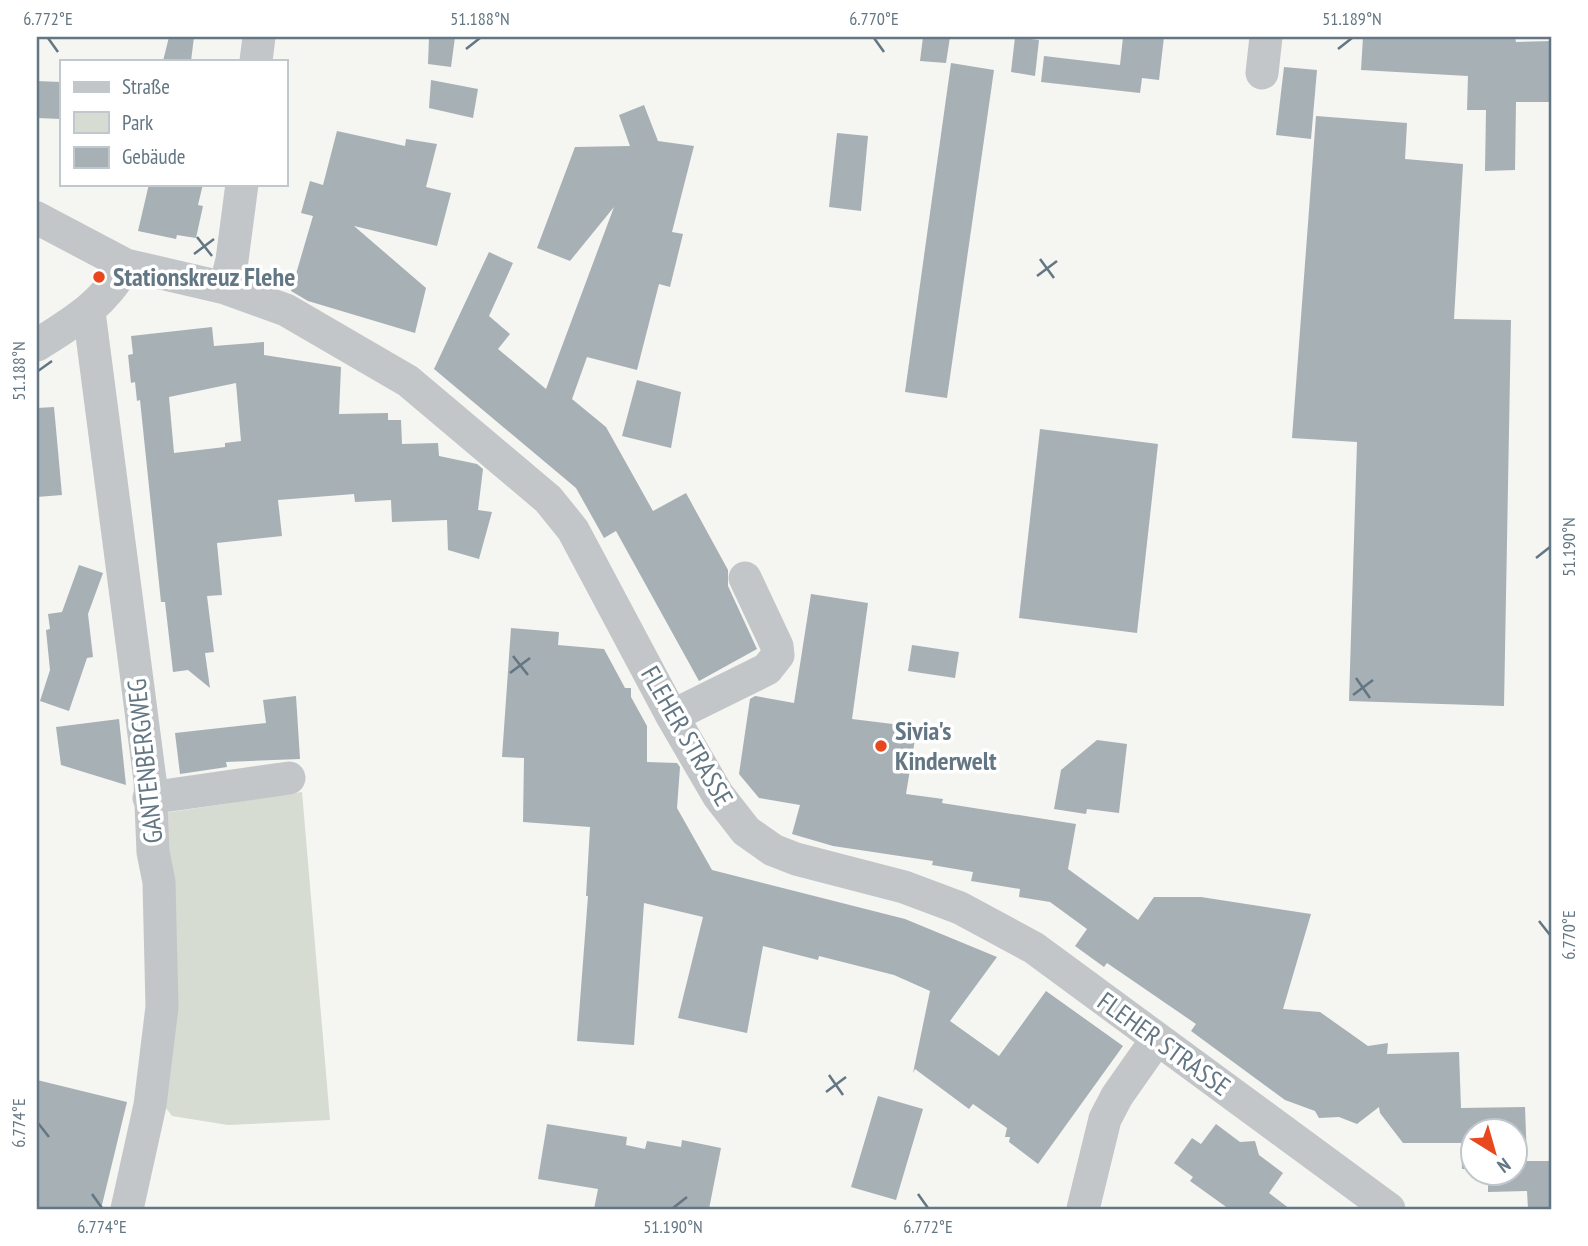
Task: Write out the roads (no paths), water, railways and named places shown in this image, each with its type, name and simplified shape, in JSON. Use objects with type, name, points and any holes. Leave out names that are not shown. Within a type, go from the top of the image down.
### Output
[{"type":"street","points":[[256,60],[259,37]]},
{"type":"street","points":[[1262,73],[1266,37]]},
{"type":"street","points":[[225,288],[232,260],[242,186]]},
{"type":"street","name":"FLEHER STRASSE","points":[[37,218],[126,265],[225,288],[286,310],[408,381],[548,499],[573,530],[672,716],[718,795],[746,831],[761,843],[796,859],[904,887],[971,913],[1034,948],[1389,1209]]},
{"type":"street","points":[[37,345],[89,312],[112,290],[126,265]]},
{"type":"street","name":"GANTENBERGWEG","points":[[89,312],[150,780],[149,798],[159,882],[162,1007],[160,1041],[146,1124],[127,1209]]},
{"type":"street","points":[[672,716],[767,670],[778,655],[777,646],[745,578]]},
{"type":"street","points":[[149,798],[289,778]]},
{"type":"street","points":[[1083,1209],[1105,1119],[1117,1096],[1157,1039]]},
{"type":"place","name":"Stationskreuz Flehe","points":[[99,277]]},
{"type":"place","name":"Sivia's Kinderwelt","points":[[881,746]]}]
